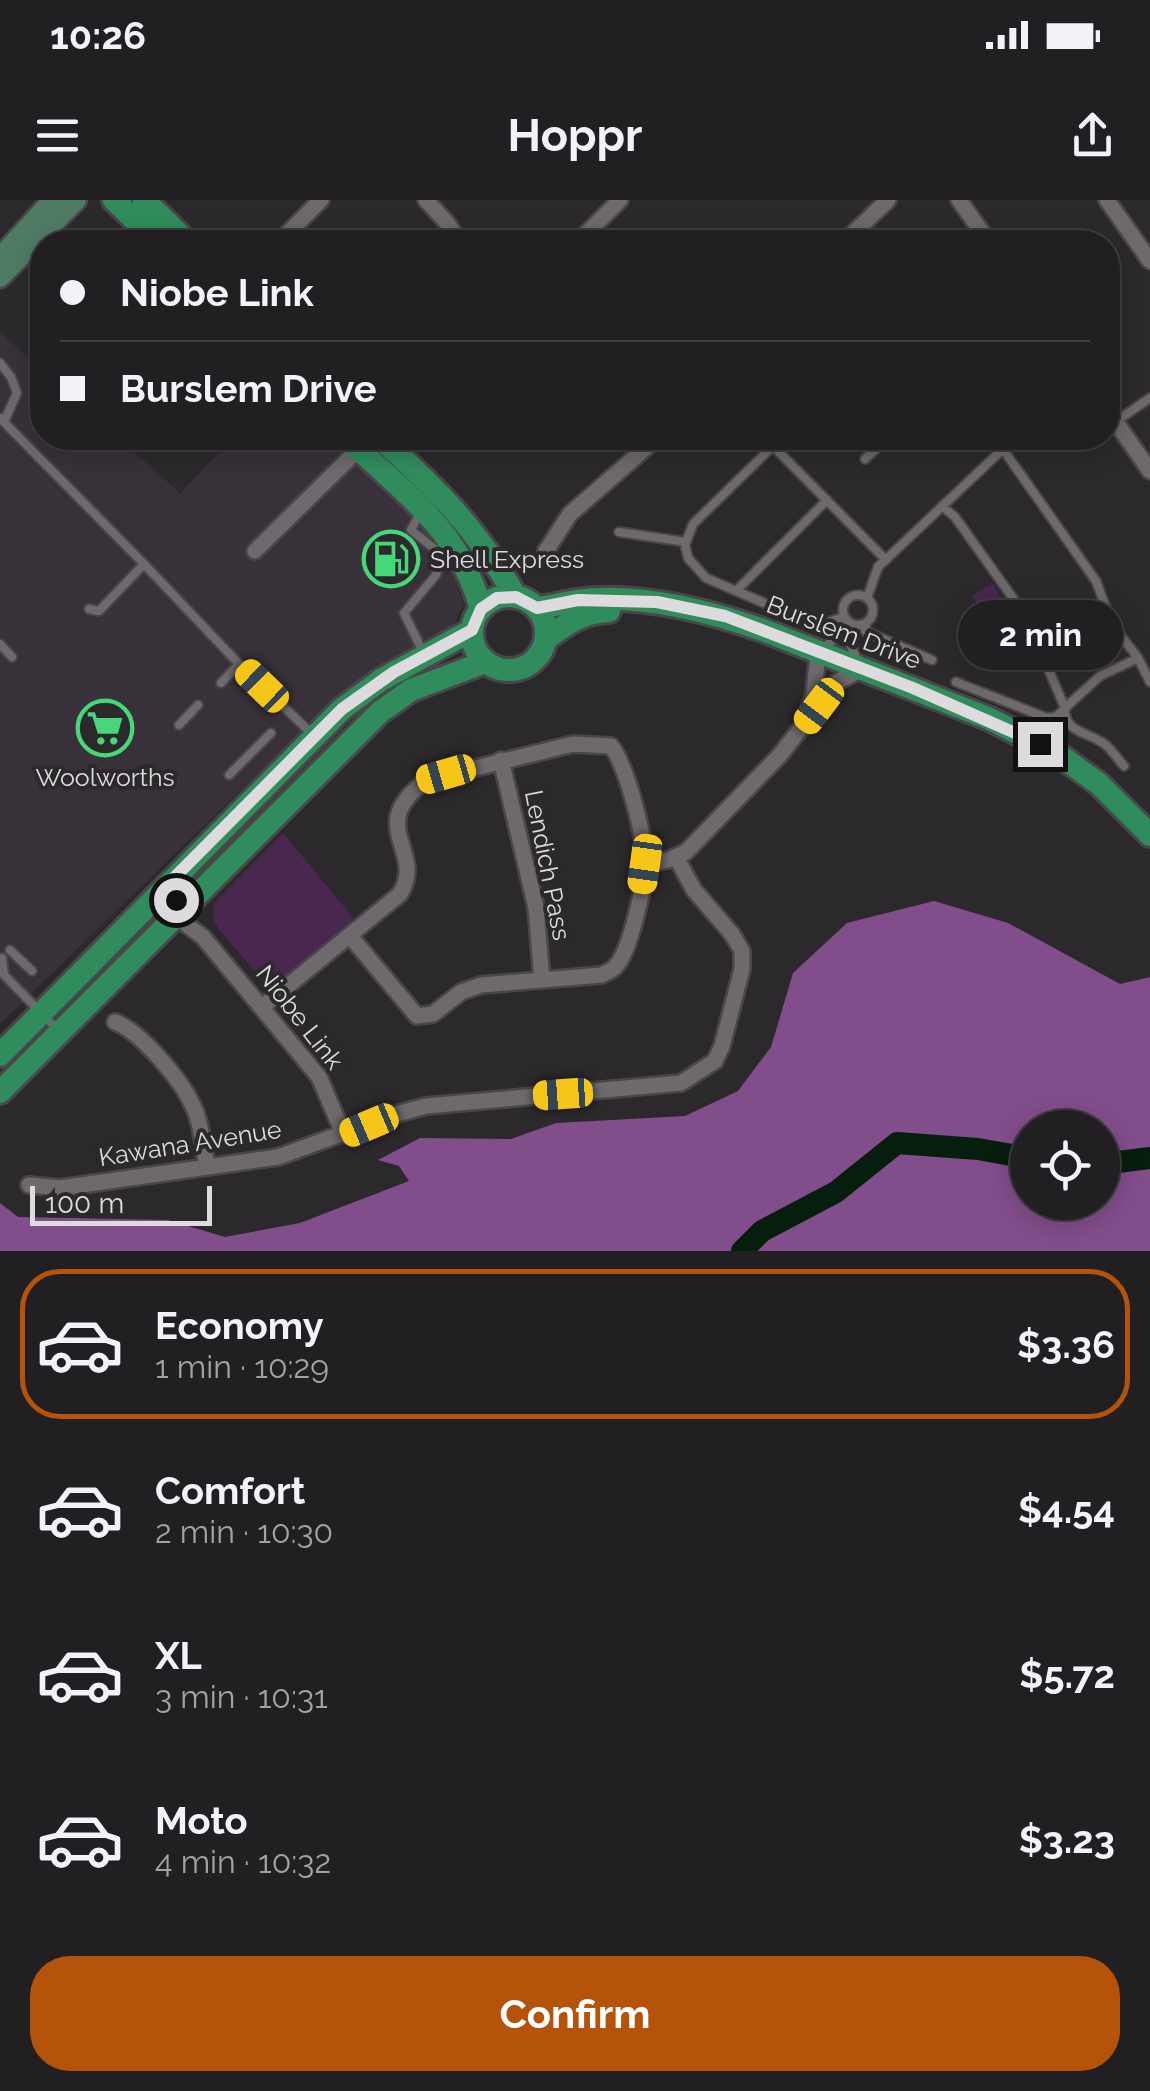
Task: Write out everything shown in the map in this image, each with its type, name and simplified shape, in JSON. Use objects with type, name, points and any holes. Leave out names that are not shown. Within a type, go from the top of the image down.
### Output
[{"type":"main road","points":[[114,200],[144,230]]},
{"type":"main road","points":[[144,200],[175,230]]},
{"type":"main road","points":[[367,450],[423,510],[470,575],[477,620],[474,665],[445,667],[424,654]]},
{"type":"main road","points":[[394,450],[470,526],[546,628],[546,638]]},
{"type":"main road","points":[[411,465],[450,518],[452,532],[448,545]]},
{"type":"main road","name":"Burslem Drive","points":[[0,1055],[342,709],[477,620],[497,598],[526,602],[657,602],[725,616],[990,720],[1058,754],[1108,792],[1150,834]]},
{"type":"main road","name":"Burslem Drive","points":[[0,1092],[368,723],[411,690],[474,665],[517,670],[536,659],[546,638],[572,620],[592,612],[627,610],[657,602]]},
{"type":"main road","points":[[314,736],[322,743],[334,740],[387,696],[411,690]]},
{"type":"street","points":[[0,258],[53,200]]},
{"type":"street","points":[[47,230],[76,200]]},
{"type":"street","points":[[292,230],[321,200]]},
{"type":"street","points":[[426,200],[452,230]]},
{"type":"street","points":[[590,230],[620,200]]},
{"type":"street","points":[[857,230],[888,200]]},
{"type":"street","points":[[959,200],[980,230]]},
{"type":"street","points":[[1106,200],[1150,261]]},
{"type":"street","points":[[0,278],[30,247]]},
{"type":"street","points":[[1120,429],[1150,471]]},
{"type":"street","points":[[255,551],[350,450]]},
{"type":"street","points":[[546,551],[570,514],[637,450]]},
{"type":"street","points":[[801,730],[814,694],[818,652]]},
{"type":"street","points":[[645,864],[676,858],[696,842],[801,730],[838,682],[862,669]]},
{"type":"street","points":[[262,1007],[400,894],[407,874],[397,822],[399,805],[426,780],[573,744],[611,746],[622,761],[645,864],[628,938],[616,967],[602,975],[470,987],[433,1014],[417,1016],[350,936]]},
{"type":"street","name":"Lendich Pass","points":[[501,760],[536,908],[542,980]]},
{"type":"street","name":"Kawana Avenue","points":[[29,1185],[60,1188],[278,1157],[393,1114],[426,1106],[681,1083],[706,1069],[722,1046],[742,969],[742,951],[694,890],[676,858]]},
{"type":"street","name":"Niobe Link","points":[[162,891],[181,912],[194,918],[204,937],[319,1077],[344,1135]]},
{"type":"street","points":[[115,1022],[136,1032],[191,1100],[207,1167]]},
{"type":"lane","points":[[0,363],[17,392],[2,420],[30,448]]},
{"type":"lane","points":[[1120,413],[1150,398]]},
{"type":"lane","points":[[32,450],[314,736]]},
{"type":"lane","points":[[769,450],[693,524],[686,542],[688,558],[706,578],[819,624],[866,623]]},
{"type":"lane","points":[[777,450],[886,560]]},
{"type":"lane","points":[[865,459],[875,450]]},
{"type":"lane","points":[[932,660],[865,631],[873,611],[867,598],[878,567],[1002,450]]},
{"type":"lane","points":[[1005,450],[1096,582],[1112,624],[1138,658],[1150,682]]},
{"type":"lane","points":[[736,591],[827,500]]},
{"type":"lane","points":[[942,506],[955,516],[1025,615],[1069,725],[1104,743],[1124,766]]},
{"type":"lane","points":[[619,532],[686,542]]},
{"type":"lane","points":[[424,654],[404,613],[436,576],[448,545]]},
{"type":"lane","points":[[89,610],[99,611],[144,564]]},
{"type":"lane","points":[[862,669],[848,640],[849,621],[843,606],[848,598],[867,598]]},
{"type":"lane","points":[[818,652],[849,621]]},
{"type":"lane","points":[[0,644],[12,657]]},
{"type":"lane","points":[[956,682],[1046,718],[1056,717],[1100,676],[1138,658]]},
{"type":"lane","points":[[221,683],[239,664]]},
{"type":"lane","points":[[179,726],[198,706]]},
{"type":"lane","points":[[229,775],[270,734]]},
{"type":"lane","points":[[10,950],[32,970]]},
{"type":"lane","points":[[2,958],[4,975],[61,1033]]},
{"type":"lane","points":[[0,988],[8,980]]},
{"type":"shaded area","points":[[0,332],[30,359],[30,450],[132,450],[180,493],[222,450],[348,450],[441,537],[464,604],[450,631],[306,735],[250,781],[0,1024]]},
{"type":"shaded area","points":[[992,583],[1026,640],[1005,652],[972,596]]},
{"type":"shaded area","points":[[283,833],[356,921],[278,982],[262,980],[213,920],[214,903]]},
{"type":"shaded area","points":[[934,901],[1008,923],[1120,984],[1150,977],[1150,1251],[0,1251],[0,1203],[18,1217],[168,1220],[225,1237],[300,1223],[409,1181],[399,1166],[378,1160],[420,1138],[511,1139],[556,1123],[685,1116],[738,1091],[771,1047],[793,973],[847,923]]},
{"type":"waterway","points":[[742,1251],[762,1231],[836,1192],[897,1143],[1010,1155]]},
{"type":"waterway","points":[[1120,1162],[1150,1158]]},
{"type":"place","name":"Shell Express","points":[[391,559]]},
{"type":"place","name":"Woolworths","points":[[105,728]]},
{"type":"route","points":[[176,900],[184,908],[178,915],[157,895],[342,709],[394,672],[472,630],[481,609],[506,596],[524,599],[537,608],[578,600],[657,602],[725,616],[913,688],[1040,744]]}]
